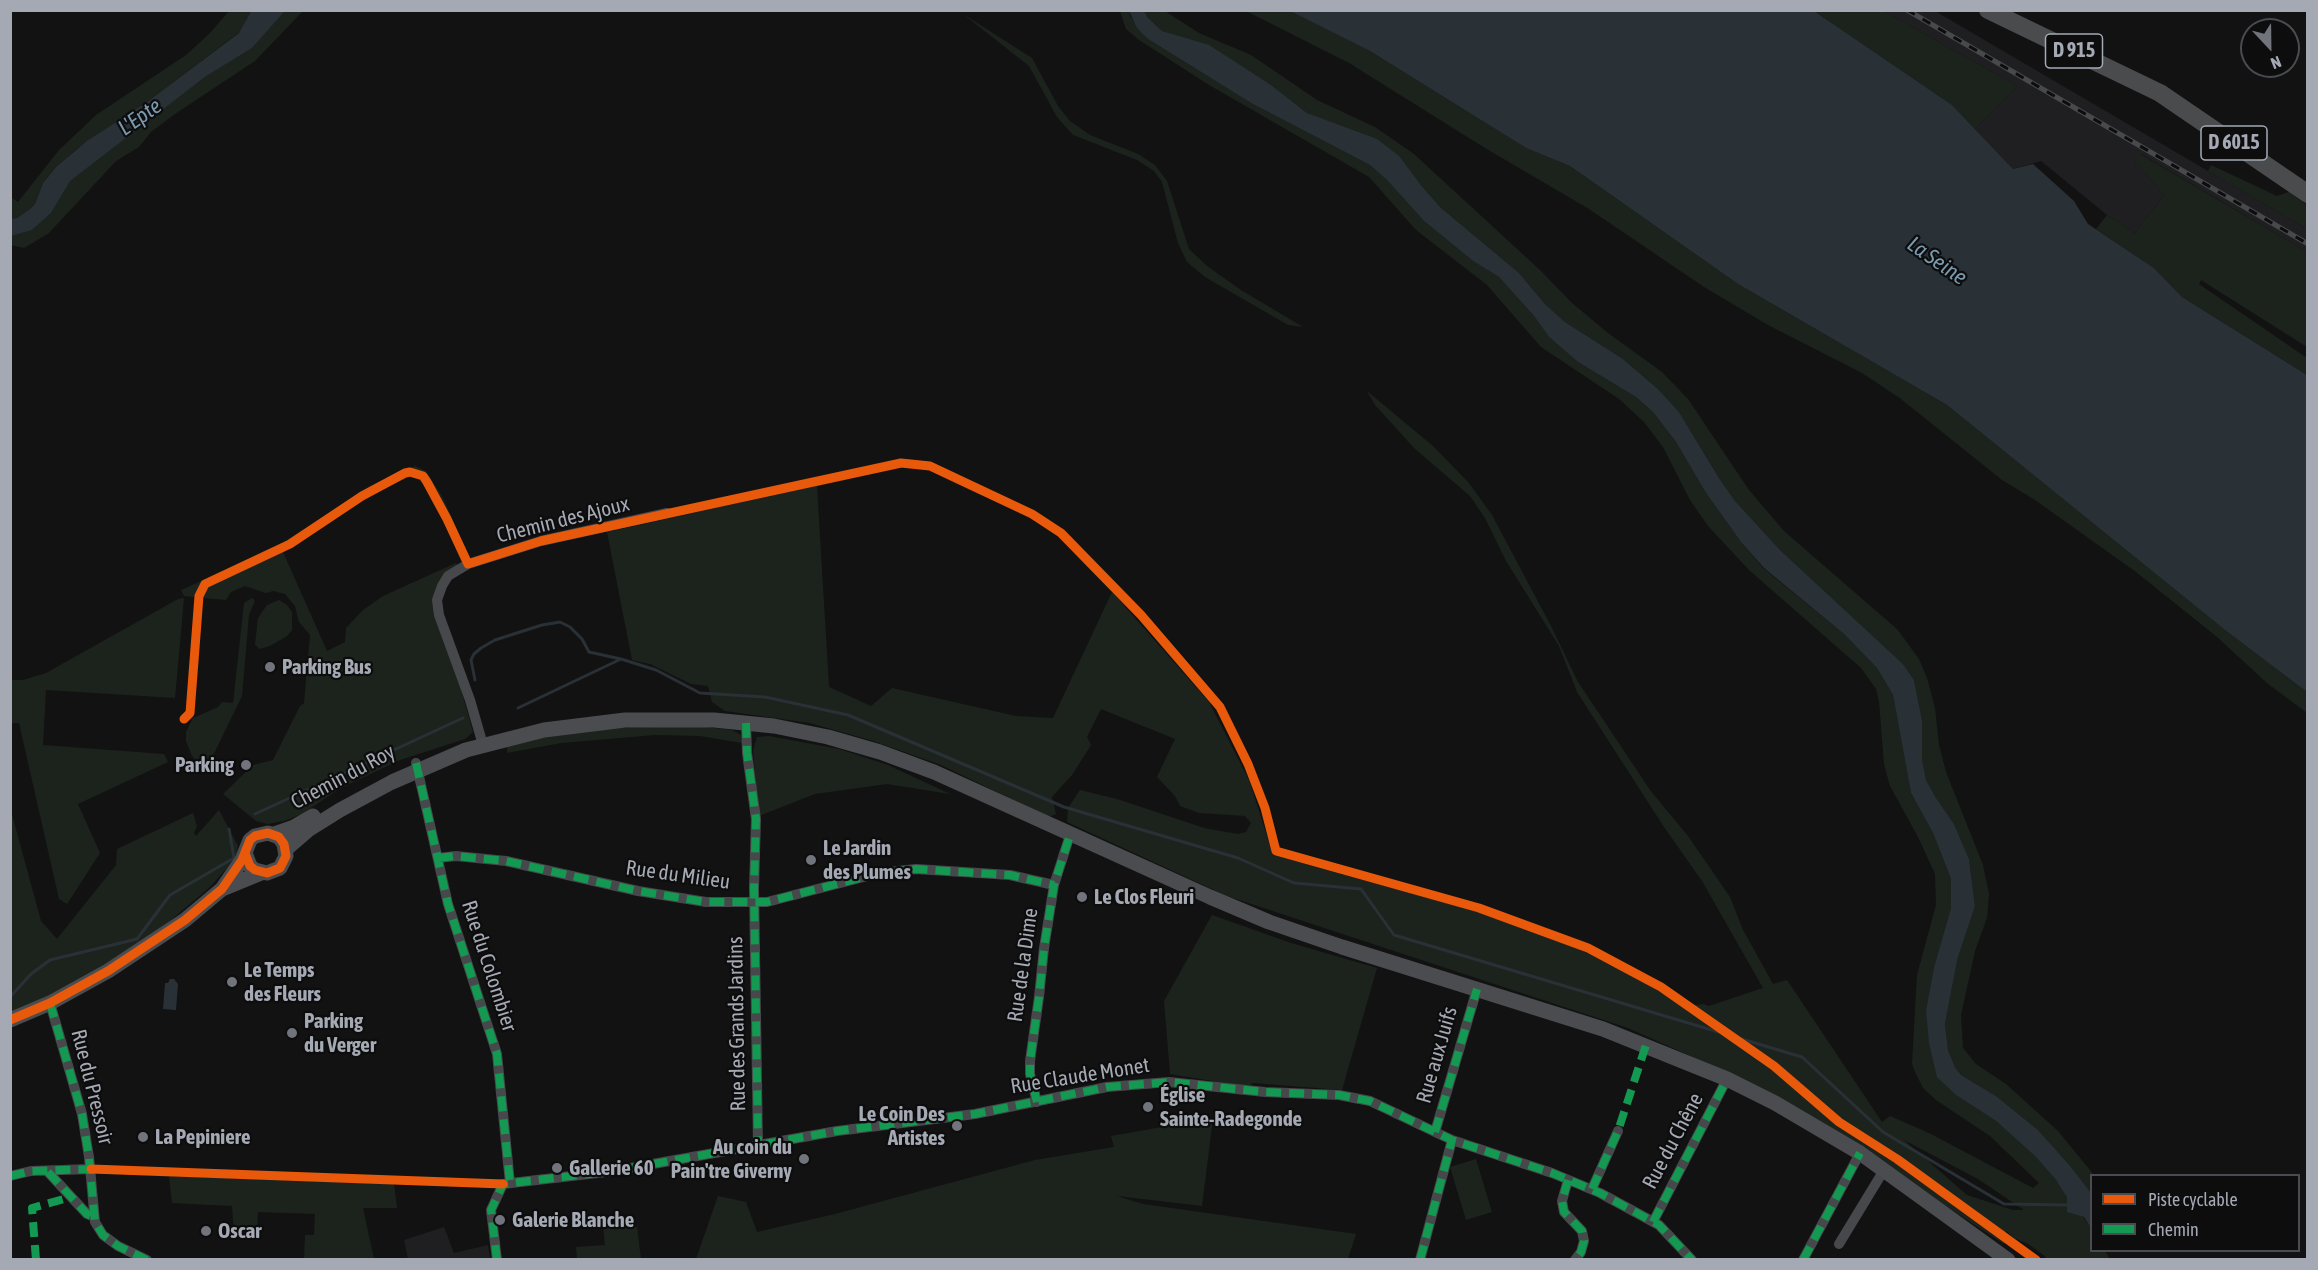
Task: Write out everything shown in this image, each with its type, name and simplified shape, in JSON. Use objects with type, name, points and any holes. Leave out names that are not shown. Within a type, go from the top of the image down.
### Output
[{"type":"main road","name":"D 915","points":[[1988,10],[2160,93]]},
{"type":"main road","name":"D 6015","points":[[2160,93],[2307,194]]},
{"type":"main road","points":[[286,849],[309,830],[340,810],[417,767],[483,745],[544,730],[625,720],[686,719],[746,723],[828,737],[906,760],[1070,835],[1269,921],[1342,947],[1603,1029],[1727,1079],[1775,1103],[1860,1153],[2008,1260]]},
{"type":"main road","name":"Chemin du Roy","points":[[274,834],[301,824],[375,779],[417,767]]},
{"type":"main road","points":[[10,1020],[50,1003],[134,956],[185,920],[222,889],[245,854],[247,845],[255,836],[268,832],[282,840],[286,856],[280,868],[222,889]]},
{"type":"main road","points":[[245,854],[250,866],[261,873]]},
{"type":"street","name":"Chemin des Ajoux","points":[[483,745],[470,700],[439,615],[437,600],[448,576],[468,564],[541,541],[668,513]]},
{"type":"street","name":"Rue des Grands Jardins","points":[[746,723],[747,753],[756,819],[758,1146]]},
{"type":"street","name":"Rue du Colombier","points":[[417,767],[448,904],[496,1054],[510,1183]]},
{"type":"street","name":"Rue de la Dime","points":[[1037,1102],[1030,1074],[1030,1060],[1054,885],[1070,835]]},
{"type":"street","name":"Rue du Milieu","points":[[438,858],[456,856],[506,861],[663,896],[706,902],[755,903],[778,900],[879,873],[916,869],[1010,875],[1054,885]]},
{"type":"street","name":"Rue aux Juifs","points":[[1435,1132],[1476,989]]},
{"type":"street","name":"Rue du Pressoir","points":[[50,1003],[79,1102],[91,1168],[94,1217]]},
{"type":"street","name":"Rue du Chêne","points":[[1653,1222],[1727,1079]]},
{"type":"street","name":"Rue Claude Monet","points":[[510,1183],[614,1171],[837,1131],[975,1114],[1107,1086],[1170,1082],[1265,1092],[1357,1098],[1386,1107],[1452,1140],[1592,1189],[1653,1222],[1692,1260]]},
{"type":"street","points":[[1592,1189],[1618,1131]]},
{"type":"street","points":[[1420,1260],[1452,1140]]},
{"type":"street","points":[[1803,1260],[1860,1153]]},
{"type":"street","points":[[10,1176],[31,1171],[48,1172],[91,1168]]},
{"type":"street","points":[[1839,1244],[1884,1170]]},
{"type":"street","points":[[48,1172],[87,1214],[94,1217],[99,1231],[118,1246],[147,1260]]},
{"type":"street","points":[[1568,1180],[1562,1201],[1564,1212],[1582,1231],[1584,1241],[1581,1252],[1575,1260]]},
{"type":"street","points":[[497,1260],[491,1210],[503,1184],[510,1183]]},
{"type":"shaded area","points":[[229,11],[252,11],[241,31],[147,102],[78,148],[57,166],[43,183],[35,204],[17,218],[11,219],[10,197],[18,202],[59,150],[96,115],[186,55]]},
{"type":"shaded area","points":[[285,11],[303,11],[255,61],[175,114],[151,132],[139,147],[116,161],[49,233],[24,248],[11,245],[10,236],[32,230],[51,213],[69,181],[205,77],[252,48]]},
{"type":"shaded area","points":[[1120,11],[1129,11],[1130,16],[1148,39],[1251,103],[1370,165],[1387,180],[1424,221],[1473,261],[1499,277],[1534,316],[1549,337],[1578,362],[1636,397],[1653,412],[1676,442],[1706,493],[1763,568],[1844,634],[1877,668],[1893,695],[1911,793],[1933,833],[1951,879],[1951,908],[1934,967],[1926,1010],[1956,1095],[1996,1121],[2036,1157],[2090,1227],[2090,1252],[2106,1252],[2110,1259],[2046,1259],[2028,1244],[2014,1238],[2006,1231],[2004,1244],[1809,1117],[1746,1081],[1628,1028],[1227,896],[1067,822],[1068,808],[1080,790],[1117,799],[1204,828],[1238,834],[1246,832],[1251,823],[1245,816],[1199,813],[1180,806],[1175,796],[1157,777],[1175,739],[1101,709],[1087,737],[1091,745],[1072,775],[1052,797],[1056,814],[1049,817],[941,765],[873,741],[810,723],[725,711],[712,702],[708,686],[691,684],[650,664],[632,660],[607,532],[817,486],[829,687],[871,706],[892,688],[1016,716],[1053,718],[1112,592],[1209,702],[1249,780],[1273,855],[1478,912],[1579,949],[1632,975],[1685,1007],[1703,1004],[1709,1006],[1763,988],[1702,881],[1664,827],[1577,692],[1559,646],[1506,561],[1485,518],[1470,496],[1414,448],[1375,405],[1367,391],[1433,446],[1469,483],[1492,515],[1578,682],[1650,790],[1688,836],[1730,897],[1743,930],[1773,984],[1787,980],[1882,1122],[1890,1116],[1929,1133],[2033,1188],[2039,1183],[1990,1136],[1936,1100],[1923,1088],[1912,1064],[1917,975],[1936,905],[1935,874],[1890,786],[1884,764],[1879,701],[1876,689],[1861,668],[1749,570],[1708,526],[1690,500],[1663,447],[1644,422],[1619,399],[1541,347],[1487,285],[1416,230],[1369,177],[1209,85],[1139,40],[1126,29]],"holes":[[[1904,1140],[1978,1179],[2024,1210],[2013,1210],[1967,1195]]]},
{"type":"shaded area","points":[[1144,11],[1165,11],[1199,33],[1251,55],[1317,100],[1375,127],[1414,154],[1541,271],[1572,303],[1608,333],[1662,372],[1688,399],[1749,490],[1784,531],[1897,629],[1919,659],[1927,678],[1935,708],[1939,745],[1946,772],[1983,865],[1989,894],[1987,918],[1975,951],[1961,1015],[1963,1048],[1976,1064],[2006,1084],[2058,1131],[2093,1174],[2090,1174],[2090,1192],[2038,1130],[1996,1096],[1961,1075],[1948,1050],[1945,1024],[1958,957],[1975,906],[1969,859],[1954,824],[1926,780],[1922,759],[1922,720],[1914,680],[1903,664],[1780,550],[1735,501],[1679,412],[1658,389],[1623,359],[1565,322],[1545,304],[1519,273],[1440,207],[1420,184],[1337,125],[1307,113],[1271,85],[1241,67],[1184,39],[1162,31]]},
{"type":"shaded area","points":[[1246,11],[1290,11],[1370,51],[1526,148],[1570,166],[1738,284],[1947,405],[2225,630],[2307,692],[2307,713],[2267,683],[2217,637],[2136,572],[2035,500],[2002,480],[1901,399],[1862,373],[1768,325],[1704,287],[1589,209],[1485,148],[1349,63]]},
{"type":"shaded area","points":[[1814,11],[1884,11],[2017,86],[1975,129],[1952,105]]},
{"type":"shaded area","points":[[1884,11],[1935,11],[2307,229],[2307,252],[2141,154],[2135,162],[2164,195],[2135,233],[2107,215],[2041,161],[2013,169],[1975,129],[2017,86]]},
{"type":"shaded area","points":[[963,14],[1032,58],[1058,106],[1070,121],[1090,135],[1138,154],[1155,165],[1167,181],[1189,249],[1207,266],[1241,290],[1303,327],[1288,325],[1205,277],[1187,262],[1178,243],[1162,182],[1154,171],[1137,160],[1073,135],[1057,117],[1029,66]]},
{"type":"shaded area","points":[[2140,154],[2307,252],[2307,347],[2201,280],[2199,284],[2307,358],[2307,375],[2182,297],[2154,268],[2096,229],[2107,215],[2135,233],[2164,195],[2135,162]]},
{"type":"shaded area","points":[[2211,165],[2277,196],[2289,192],[2307,205],[2307,229],[2208,171]]},
{"type":"shaded area","points":[[415,466],[426,471],[443,498],[470,559],[461,561],[441,513],[425,483],[412,476],[348,508],[283,552],[327,651],[345,642],[346,628],[363,610],[383,596],[456,563],[458,567],[435,595],[473,732],[465,739],[400,760],[339,789],[302,814],[267,824],[256,821],[223,794],[253,765],[273,760],[300,706],[304,703],[310,635],[299,622],[295,606],[285,594],[273,591],[266,593],[245,586],[231,592],[226,600],[184,596],[181,590],[273,549],[370,486]]},
{"type":"shaded area","points":[[184,598],[175,698],[46,690],[43,745],[164,754],[168,762],[78,804],[100,853],[67,904],[59,899],[19,723],[11,723],[11,680],[23,680],[46,673],[178,599]]},
{"type":"shaded area","points":[[252,598],[255,601],[249,615],[242,696],[206,770],[192,756],[186,741],[186,732],[193,718],[218,707],[222,702],[233,703],[244,603]]},
{"type":"shaded area","points":[[279,600],[292,612],[292,630],[287,636],[260,649],[255,645],[258,618],[267,605]]},
{"type":"shaded area","points":[[695,726],[732,730],[741,735],[742,743],[700,736],[655,735],[561,743],[507,753],[507,742],[607,728]]},
{"type":"shaded area","points":[[769,736],[839,749],[888,765],[950,794],[887,784],[815,794],[759,816],[753,751],[757,737]]},
{"type":"shaded area","points":[[10,807],[41,921],[57,939],[116,865],[117,849],[193,813],[197,826],[194,833],[196,836],[219,810],[238,846],[236,858],[210,887],[165,925],[87,978],[11,1013]]},
{"type":"shaded area","points":[[1212,915],[1291,943],[1377,968],[1342,1090],[1253,1083],[1248,1087],[1170,1074],[1164,1001]]},
{"type":"shaded area","points":[[1213,1118],[1202,1206],[1117,1196],[1143,1204],[1356,1234],[1348,1259],[696,1259],[718,1196],[746,1202],[757,1232],[835,1214],[1035,1160],[1114,1147],[1111,1136]]},
{"type":"shaded area","points":[[1476,1159],[1492,1212],[1466,1220],[1450,1167]]},
{"type":"shaded area","points":[[169,1176],[394,1184],[397,1208],[363,1208],[374,1259],[304,1259],[305,1235],[314,1235],[315,1214],[258,1212],[257,1234],[234,1233],[232,1206],[172,1203]]},
{"type":"shaded area","points":[[603,1226],[637,1227],[641,1259],[577,1259],[576,1247],[605,1245]]},
{"type":"shaded area","points":[[444,1227],[454,1253],[488,1245],[490,1259],[408,1259],[404,1240]]},
{"type":"water","name":"L'Epte","points":[[252,10],[285,11],[252,48],[205,77],[70,181],[51,213],[32,230],[11,236],[11,219],[17,218],[35,204],[43,183],[57,166],[87,141],[147,102],[239,33]]},
{"type":"water","points":[[1129,11],[1144,11],[1162,31],[1209,45],[1271,85],[1307,113],[1377,139],[1399,156],[1440,207],[1519,273],[1545,304],[1565,322],[1623,359],[1658,389],[1679,412],[1735,501],[1780,550],[1903,664],[1914,680],[1922,720],[1922,759],[1926,780],[1954,824],[1969,859],[1975,906],[1958,957],[1945,1024],[1948,1050],[1961,1075],[1996,1096],[2038,1130],[2070,1166],[2090,1192],[2090,1226],[2084,1217],[2067,1212],[2067,1197],[2036,1157],[1996,1121],[1956,1095],[1937,1077],[1929,1043],[1926,1010],[1934,967],[1951,908],[1951,879],[1933,833],[1911,793],[1893,695],[1877,668],[1844,634],[1764,568],[1741,542],[1706,493],[1676,442],[1653,412],[1636,397],[1578,362],[1549,337],[1534,316],[1499,277],[1473,261],[1424,221],[1387,180],[1370,165],[1251,103],[1148,39],[1137,28]]},
{"type":"water","name":"La Seine","points":[[1290,11],[1814,11],[1952,105],[2013,169],[2033,164],[2074,201],[2088,224],[2154,268],[2182,297],[2307,375],[2307,692],[2225,630],[1947,405],[1738,284],[1570,166],[1526,148],[1370,51]]},
{"type":"water","points":[[170,979],[174,979],[178,984],[176,1010],[163,1009],[165,983],[168,983]]},
{"type":"waterway","points":[[475,680],[471,660],[481,648],[495,640],[542,625],[560,622],[570,627],[582,639],[589,652],[621,659]]},
{"type":"waterway","points":[[518,708],[621,659],[656,670],[700,693],[765,697],[848,715],[1064,807],[1238,858],[1294,883],[1361,889],[1394,935],[1802,1057],[1883,1132],[2004,1204],[2069,1205]]},
{"type":"waterway","points":[[255,814],[463,718]]},
{"type":"waterway","points":[[10,997],[31,974],[50,960],[137,939],[170,895],[234,858],[229,829]]},
{"type":"railway","points":[[1907,10],[2308,244]]},
{"type":"marked path","points":[[746,723],[747,753],[756,819],[754,888],[758,1146]]},
{"type":"marked path","points":[[416,763],[448,904],[497,1054],[510,1183]]},
{"type":"marked path","points":[[1037,1102],[1030,1074],[1030,1061],[1054,885],[1070,835]]},
{"type":"marked path","points":[[438,858],[456,856],[506,861],[638,891],[706,902],[767,902],[879,873],[916,869],[1010,875],[1054,885]]},
{"type":"marked path","points":[[1435,1132],[1477,989]]},
{"type":"marked path","points":[[50,1003],[82,1114],[89,1157],[95,1222],[103,1235],[118,1246],[147,1260]]},
{"type":"marked path","points":[[1592,1189],[1618,1131],[1646,1045]]},
{"type":"marked path","points":[[1653,1222],[1727,1079]]},
{"type":"marked path","points":[[497,1260],[491,1210],[503,1184],[614,1171],[837,1131],[975,1114],[1107,1087],[1169,1082],[1265,1092],[1339,1095],[1370,1101],[1452,1140],[1552,1173],[1600,1193],[1659,1225],[1692,1260]]},
{"type":"marked path","points":[[1420,1260],[1452,1140]]},
{"type":"marked path","points":[[1803,1260],[1860,1153]]},
{"type":"marked path","points":[[10,1176],[31,1171],[95,1169]]},
{"type":"marked path","points":[[48,1172],[87,1214],[94,1217]]},
{"type":"marked path","points":[[1568,1180],[1562,1201],[1564,1212],[1582,1231],[1584,1241],[1581,1252],[1575,1260]]},
{"type":"marked path","points":[[36,1260],[32,1208],[71,1197]]},
{"type":"cycle path","points":[[184,719],[190,713],[199,596],[205,584],[290,544],[362,496],[405,473],[410,472],[423,476],[468,564],[541,541],[901,463],[930,466],[1032,514],[1061,533],[1141,615],[1220,707],[1248,764],[1265,808],[1276,851],[1479,908],[1588,948],[1661,987],[1774,1066],[1839,1122],[1897,1159],[2036,1260]]},
{"type":"cycle path","points":[[10,1020],[50,1003],[108,971],[185,920],[222,889],[242,860],[250,840],[255,836],[268,833],[279,837],[284,844],[286,856],[280,868],[267,873],[250,866],[245,853]]},
{"type":"cycle path","points":[[91,1169],[503,1184]]},
{"type":"place","name":"Parking Bus","points":[[270,667]]},
{"type":"place","name":"Parking","points":[[246,765]]},
{"type":"place","name":"Le Jardin des Plumes","points":[[811,860]]},
{"type":"place","name":"Le Clos Fleuri","points":[[1082,897]]},
{"type":"place","name":"Le Temps des Fleurs","points":[[232,982]]},
{"type":"place","name":"Parking du Verger","points":[[292,1033]]},
{"type":"place","name":"Église Sainte-Radegonde","points":[[1148,1107]]},
{"type":"place","name":"Le Coin Des Artistes","points":[[957,1126]]},
{"type":"place","name":"La Pepiniere","points":[[143,1137]]},
{"type":"place","name":"Au coin du Pain'tre Giverny","points":[[804,1159]]},
{"type":"place","name":"Gallerie 60","points":[[557,1168]]},
{"type":"place","name":"Galerie Blanche","points":[[500,1220]]},
{"type":"place","name":"Oscar","points":[[206,1231]]}]
